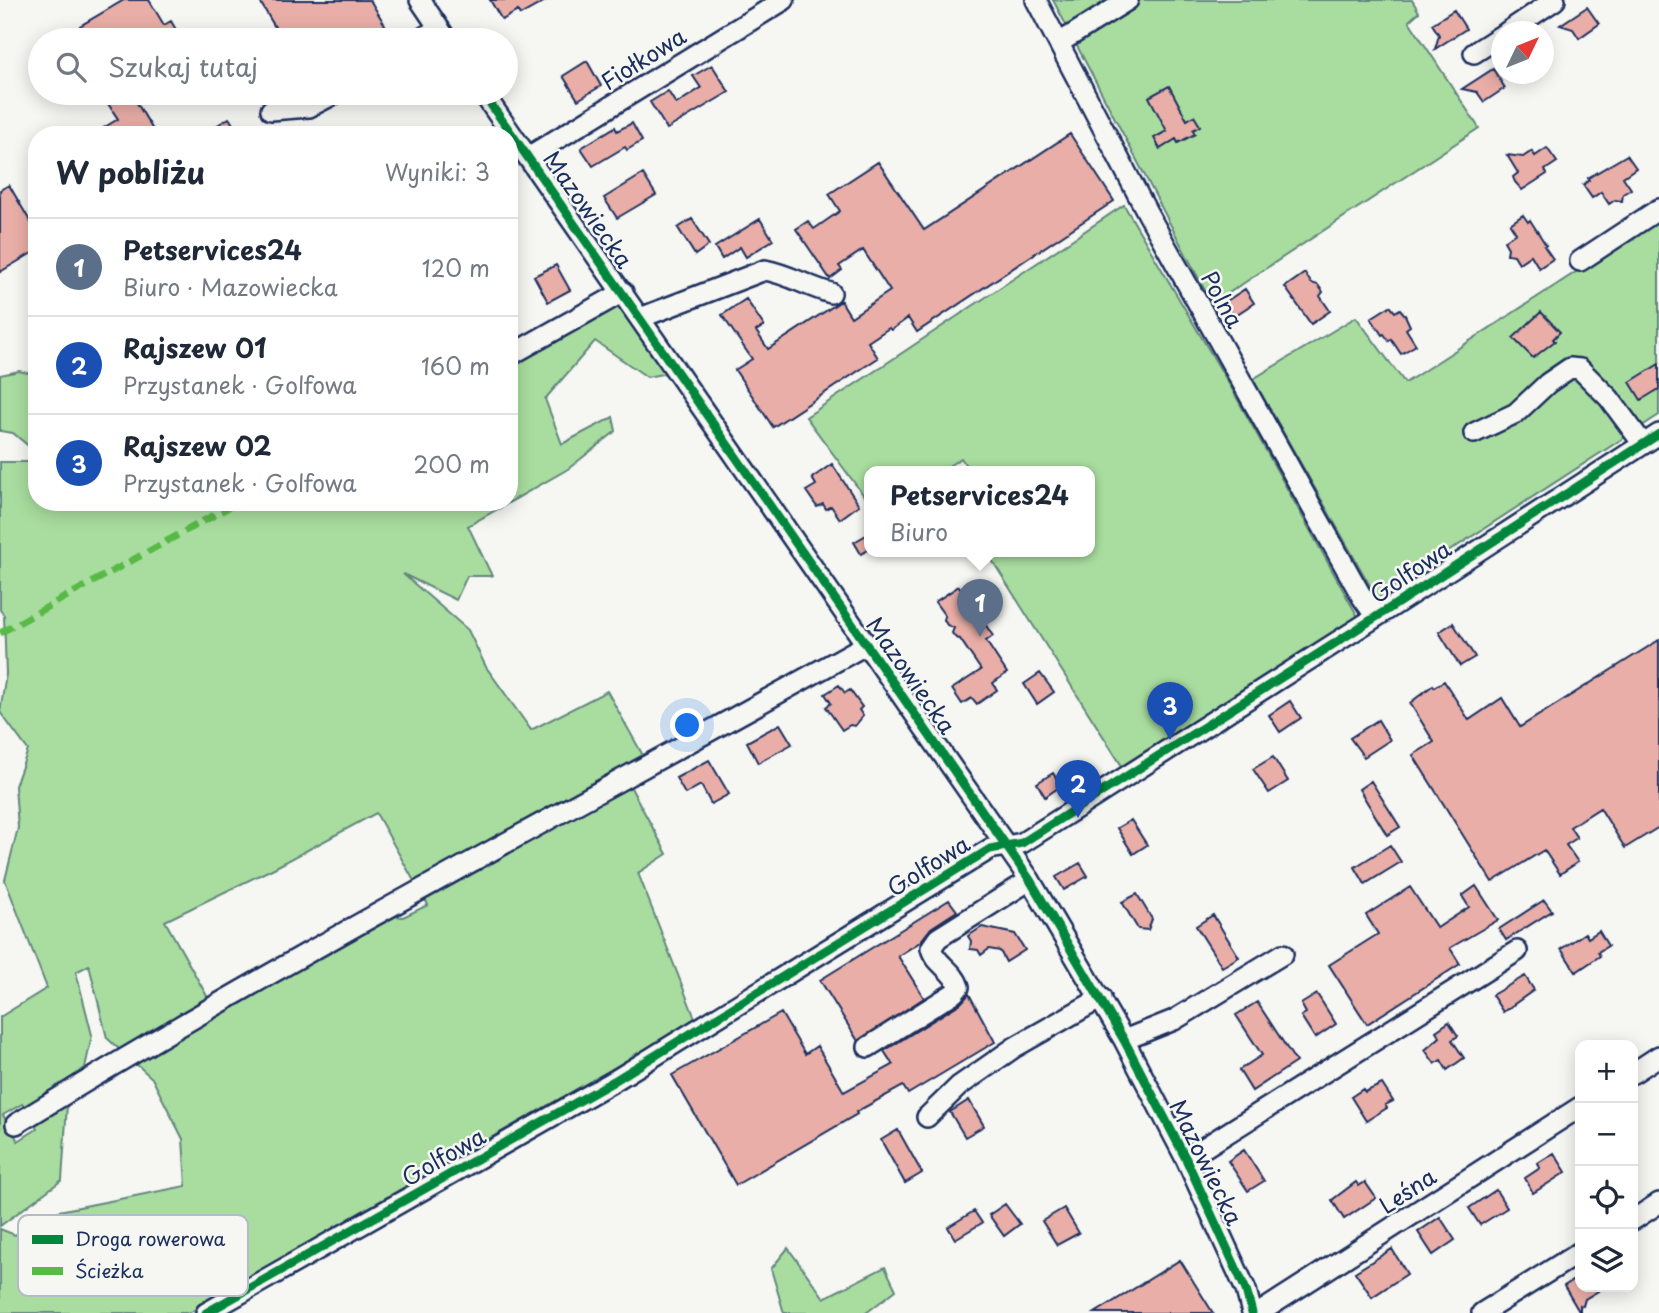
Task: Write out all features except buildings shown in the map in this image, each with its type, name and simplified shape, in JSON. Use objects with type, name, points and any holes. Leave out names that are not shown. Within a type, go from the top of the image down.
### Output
[{"type":"street","points":[[420,0],[439,28]]},
{"type":"street","name":"Fiołkowa","points":[[528,157],[784,0]]},
{"type":"street","name":"Polna","points":[[1035,0],[1217,340],[1376,617]]},
{"type":"street","points":[[1059,43],[1128,0]]},
{"type":"street","points":[[1524,21],[1555,0]]},
{"type":"street","points":[[1474,53],[1491,42]]},
{"type":"street","points":[[271,110],[313,105]]},
{"type":"street","name":"Mazowiecka","points":[[491,105],[506,126]]},
{"type":"street","name":"Mazowiecka","points":[[518,143],[1030,880],[1101,998],[1186,1158],[1245,1290],[1250,1311]]},
{"type":"street","points":[[1580,261],[1659,209]]},
{"type":"street","points":[[640,318],[765,270],[780,273],[810,288],[831,293]]},
{"type":"street","points":[[518,351],[623,292]]},
{"type":"street","points":[[1474,433],[1516,413],[1548,383],[1570,368],[1580,369],[1651,439]]},
{"type":"street","name":"Golfowa","points":[[248,1289],[614,1081],[990,849],[1022,842],[1651,439]]},
{"type":"street","points":[[16,1124],[117,1062],[421,888],[867,644]]},
{"type":"street","points":[[868,1047],[954,993],[959,987],[954,976],[933,956],[931,948],[937,939],[1030,880]]},
{"type":"street","points":[[1186,1158],[1517,951]]},
{"type":"street","points":[[1124,1040],[1174,1020],[1283,954]]},
{"type":"street","points":[[927,1117],[959,1086],[1015,1046],[1101,998]]},
{"type":"street","points":[[1638,1070],[1659,1056]]},
{"type":"street","name":"Leśna","points":[[1250,1311],[1575,1110]]},
{"type":"street","points":[[1638,1217],[1659,1203]]},
{"type":"street","points":[[1482,1313],[1575,1255]]},
{"type":"street","name":"Golfowa","points":[[206,1313],[236,1296]]},
{"type":"green space","points":[[1053,0],[1412,0],[1419,12],[1409,21],[1479,128],[1212,304]]},
{"type":"green space","points":[[1124,205],[1233,391],[1358,617],[1122,766],[990,557],[1095,557],[1095,466],[967,466],[961,458],[949,466],[864,466],[864,496],[806,417]]},
{"type":"green space","points":[[1659,218],[1659,415],[1377,598],[1253,379],[1356,317],[1405,383]]},
{"type":"green space","points":[[614,288],[672,372],[647,377],[595,341],[545,399],[562,444],[613,417],[616,431],[568,469],[518,498],[518,347]]},
{"type":"green space","points":[[19,371],[28,373],[28,446],[13,433],[0,431],[0,375]]},
{"type":"green space","points":[[0,462],[28,462],[28,511],[494,511],[468,526],[492,576],[467,576],[456,600],[403,574],[468,630],[486,667],[531,730],[607,691],[645,759],[414,881],[376,813],[276,867],[165,921],[208,998],[120,1050],[107,1038],[89,965],[76,972],[92,1035],[85,1068],[26,1108],[22,1104],[3,1115],[18,1141],[37,1129],[35,1125],[67,1105],[62,1180],[0,1226],[0,1017],[47,988],[5,880],[18,828],[15,786],[28,750],[0,712],[6,674],[4,615],[0,610]]},
{"type":"green space","points":[[630,786],[667,854],[638,873],[696,1021],[248,1278],[248,1215],[52,1215],[59,1211],[186,1186],[183,1139],[152,1078],[135,1063],[317,955],[393,916],[403,917],[428,905],[424,897]]},
{"type":"green space","points":[[0,1229],[15,1235],[18,1233],[18,1296],[218,1296],[189,1313],[0,1313]]},
{"type":"green space","points":[[788,1248],[824,1298],[885,1267],[896,1290],[866,1313],[784,1313],[771,1269]]},
{"type":"marked path","points":[[0,633],[222,511]]},
{"type":"cycle path","points":[[491,105],[506,126]]},
{"type":"cycle path","points":[[518,143],[1030,880],[1124,1040],[1186,1159],[1246,1290],[1252,1313]]},
{"type":"cycle path","points":[[248,1289],[614,1081],[990,849],[1022,843],[1659,434]]},
{"type":"cycle path","points":[[206,1313],[236,1296]]},
{"type":"place","name":"Petservices24","points":[[980,637]]},
{"type":"place","name":"Rajszew 02","points":[[1170,740]]},
{"type":"place","name":"Rajszew 01","points":[[1078,818]]}]
